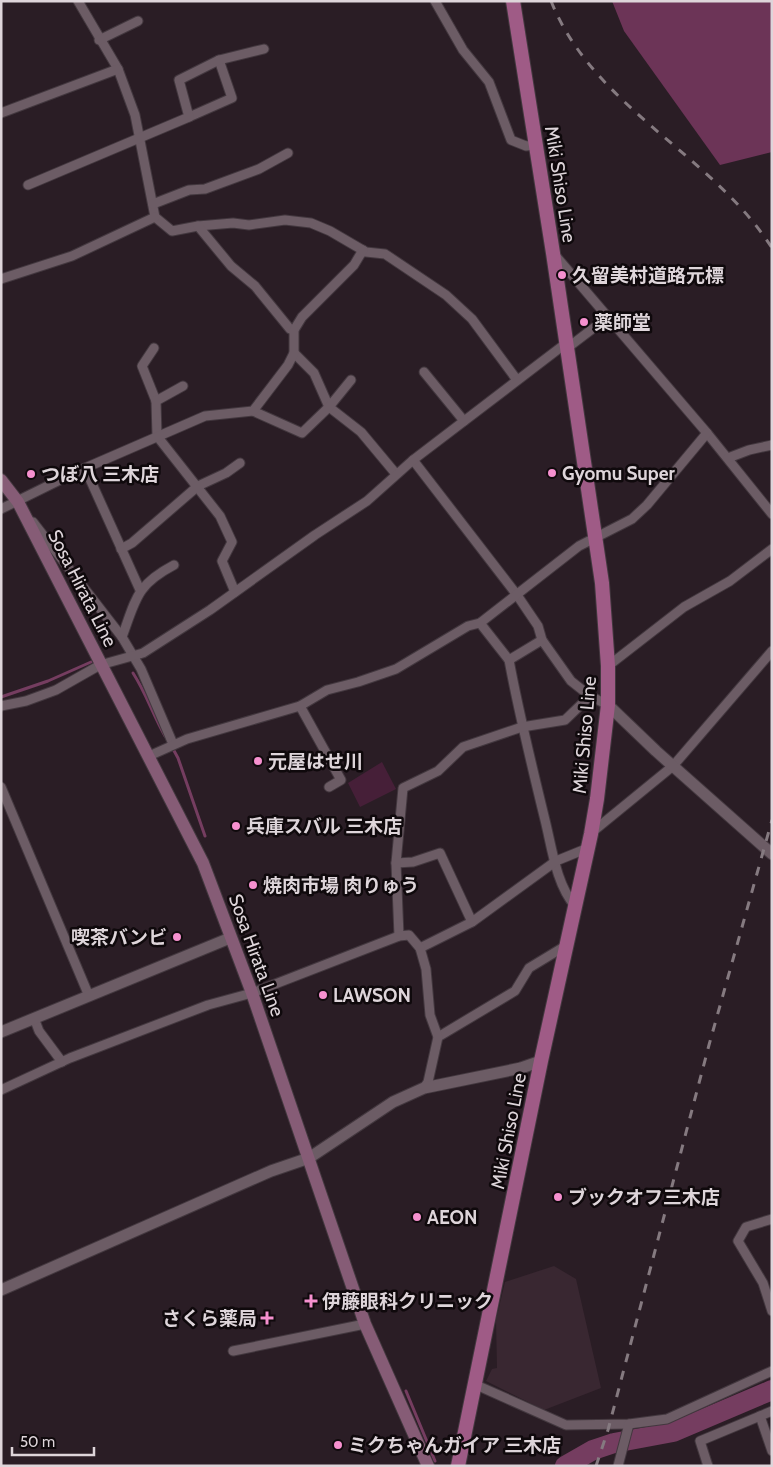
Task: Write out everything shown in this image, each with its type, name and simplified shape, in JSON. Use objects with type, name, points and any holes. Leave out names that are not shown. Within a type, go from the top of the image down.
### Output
[{"type":"main road","name":"Miki Shiso Line","points":[[458,1466],[541,1061],[598,799],[608,704],[608,666],[602,584],[565,347],[553,253],[513,1]]},
{"type":"main road","name":"Sosa Hirata Line","points":[[1,480],[18,502],[203,863],[252,993],[365,1324],[428,1466]]},
{"type":"street","points":[[78,1],[99,40],[118,69],[135,115],[156,217],[172,231],[198,226],[233,223],[249,225],[285,220],[311,223],[330,231],[363,250],[385,254],[394,258],[446,295],[472,319],[517,380]]},
{"type":"street","points":[[435,1],[463,50],[489,82],[511,140],[526,146],[535,145]]},
{"type":"street","points":[[99,40],[138,21]]},
{"type":"street","points":[[189,117],[179,80],[219,60],[264,49]]},
{"type":"street","points":[[28,185],[140,139],[232,98],[219,60]]},
{"type":"street","points":[[1,114],[118,69]]},
{"type":"street","points":[[153,204],[189,190],[205,189],[250,172],[288,153]]},
{"type":"street","points":[[1,279],[72,256],[156,217]]},
{"type":"street","points":[[198,226],[231,266],[256,286],[290,329],[294,330]]},
{"type":"street","points":[[253,411],[288,365],[294,353],[294,330],[302,317],[354,264],[363,250]]},
{"type":"street","points":[[553,253],[708,433],[772,514]]},
{"type":"street","points":[[1,706],[26,701],[56,690],[100,665],[143,653],[367,501],[413,460],[517,380],[608,317]]},
{"type":"street","points":[[154,348],[142,366],[156,401],[157,436],[220,516],[232,542],[222,562],[235,592]]},
{"type":"street","points":[[294,353],[314,373],[329,407],[361,432],[396,474]]},
{"type":"street","points":[[424,372],[464,421]]},
{"type":"street","points":[[1,509],[85,468],[205,416],[253,411],[302,433],[329,407],[351,380]]},
{"type":"street","points":[[156,401],[183,386]]},
{"type":"street","points":[[149,756],[173,744],[300,706],[327,690],[396,669],[468,626],[480,623],[579,546],[632,518],[647,505],[708,433]]},
{"type":"street","points":[[728,458],[749,450],[772,445]]},
{"type":"street","points":[[413,460],[517,595],[538,626],[542,640],[571,681],[590,696],[608,704],[673,766],[772,854]]},
{"type":"street","points":[[121,549],[132,543],[198,486],[226,473],[240,463]]},
{"type":"street","points":[[85,468],[140,590]]},
{"type":"street","points":[[18,502],[122,637],[141,669],[173,744]]},
{"type":"street","points":[[608,666],[684,607],[730,580],[772,548]]},
{"type":"street","points":[[122,637],[140,590],[154,576],[174,565]]},
{"type":"street","points":[[480,623],[509,660],[522,727],[556,862],[565,894],[575,906]]},
{"type":"street","points":[[509,660],[542,640]]},
{"type":"street","points":[[591,834],[673,766],[772,651]]},
{"type":"street","points":[[399,936],[396,863],[403,788],[438,771],[463,747],[522,727],[565,720],[590,696]]},
{"type":"street","points":[[300,706],[341,780],[329,787]]},
{"type":"street","points":[[1,787],[89,996]]},
{"type":"street","points":[[420,948],[472,922],[556,862],[588,848]]},
{"type":"street","points":[[396,863],[413,862],[440,853],[472,922]]},
{"type":"street","points":[[1,1090],[62,1062],[208,1005],[252,993],[399,936],[409,935],[420,948],[426,969],[430,1015],[438,1037],[428,1082],[424,1088]]},
{"type":"street","points":[[1,1032],[230,938]]},
{"type":"street","points":[[438,1037],[515,991],[529,968],[567,944]]},
{"type":"street","points":[[34,1018],[38,1031],[62,1062]]},
{"type":"street","points":[[1,1290],[271,1172],[309,1158],[393,1102],[424,1088],[521,1068],[541,1061]]},
{"type":"street","points":[[772,1219],[746,1227],[738,1241],[763,1283],[772,1311]]},
{"type":"street","points":[[233,1351],[365,1324]]},
{"type":"street","points":[[474,1384],[566,1425],[629,1424],[667,1419],[772,1370]]},
{"type":"street","points":[[708,1466],[700,1442],[772,1411]]},
{"type":"street","points":[[760,1416],[772,1451]]},
{"type":"street","points":[[618,1466],[629,1424]]},
{"type":"shaded area","points":[[612,1],[772,1],[772,152],[720,165],[624,31]]},
{"type":"shaded area","points":[[382,762],[396,789],[360,807],[348,783]]},
{"type":"shaded area","points":[[554,1266],[576,1279],[601,1388],[544,1410],[486,1381],[492,1369],[497,1368],[496,1320],[505,1282]]},
{"type":"waterway","points":[[1,697],[48,681],[91,662]]},
{"type":"waterway","points":[[133,673],[165,736]]},
{"type":"waterway","points":[[172,747],[178,758],[205,836]]},
{"type":"waterway","points":[[565,1466],[593,1450],[614,1443],[673,1432],[772,1390]]},
{"type":"waterway","points":[[406,1391],[435,1461]]},
{"type":"railway","points":[[551,1],[570,38],[595,72],[624,101],[718,185],[747,215],[772,248]]},
{"type":"railway","points":[[596,1466],[608,1430],[709,1045],[772,820]]},
{"type":"place","name":"久留美村道路元標","points":[[562,275]]},
{"type":"place","name":"薬師堂","points":[[584,322]]},
{"type":"place","name":"Gyomu Super","points":[[552,473]]},
{"type":"place","name":"つぼ八 三木店","points":[[31,474]]},
{"type":"place","name":"元屋はせ川","points":[[258,761]]},
{"type":"place","name":"兵庫スバル 三木店","points":[[236,826]]},
{"type":"place","name":"焼肉市場 肉りゅう","points":[[253,885]]},
{"type":"place","name":"喫茶バンビ","points":[[177,937]]},
{"type":"place","name":"LAWSON","points":[[323,995]]},
{"type":"place","name":"ブックオフ三木店","points":[[558,1197]]},
{"type":"place","name":"AEON","points":[[417,1217]]},
{"type":"place","name":"伊藤眼科クリニック","points":[[311,1301]]},
{"type":"place","name":"さくら薬局","points":[[267,1318]]},
{"type":"place","name":"ミクちゃんガイア 三木店","points":[[338,1445]]}]
